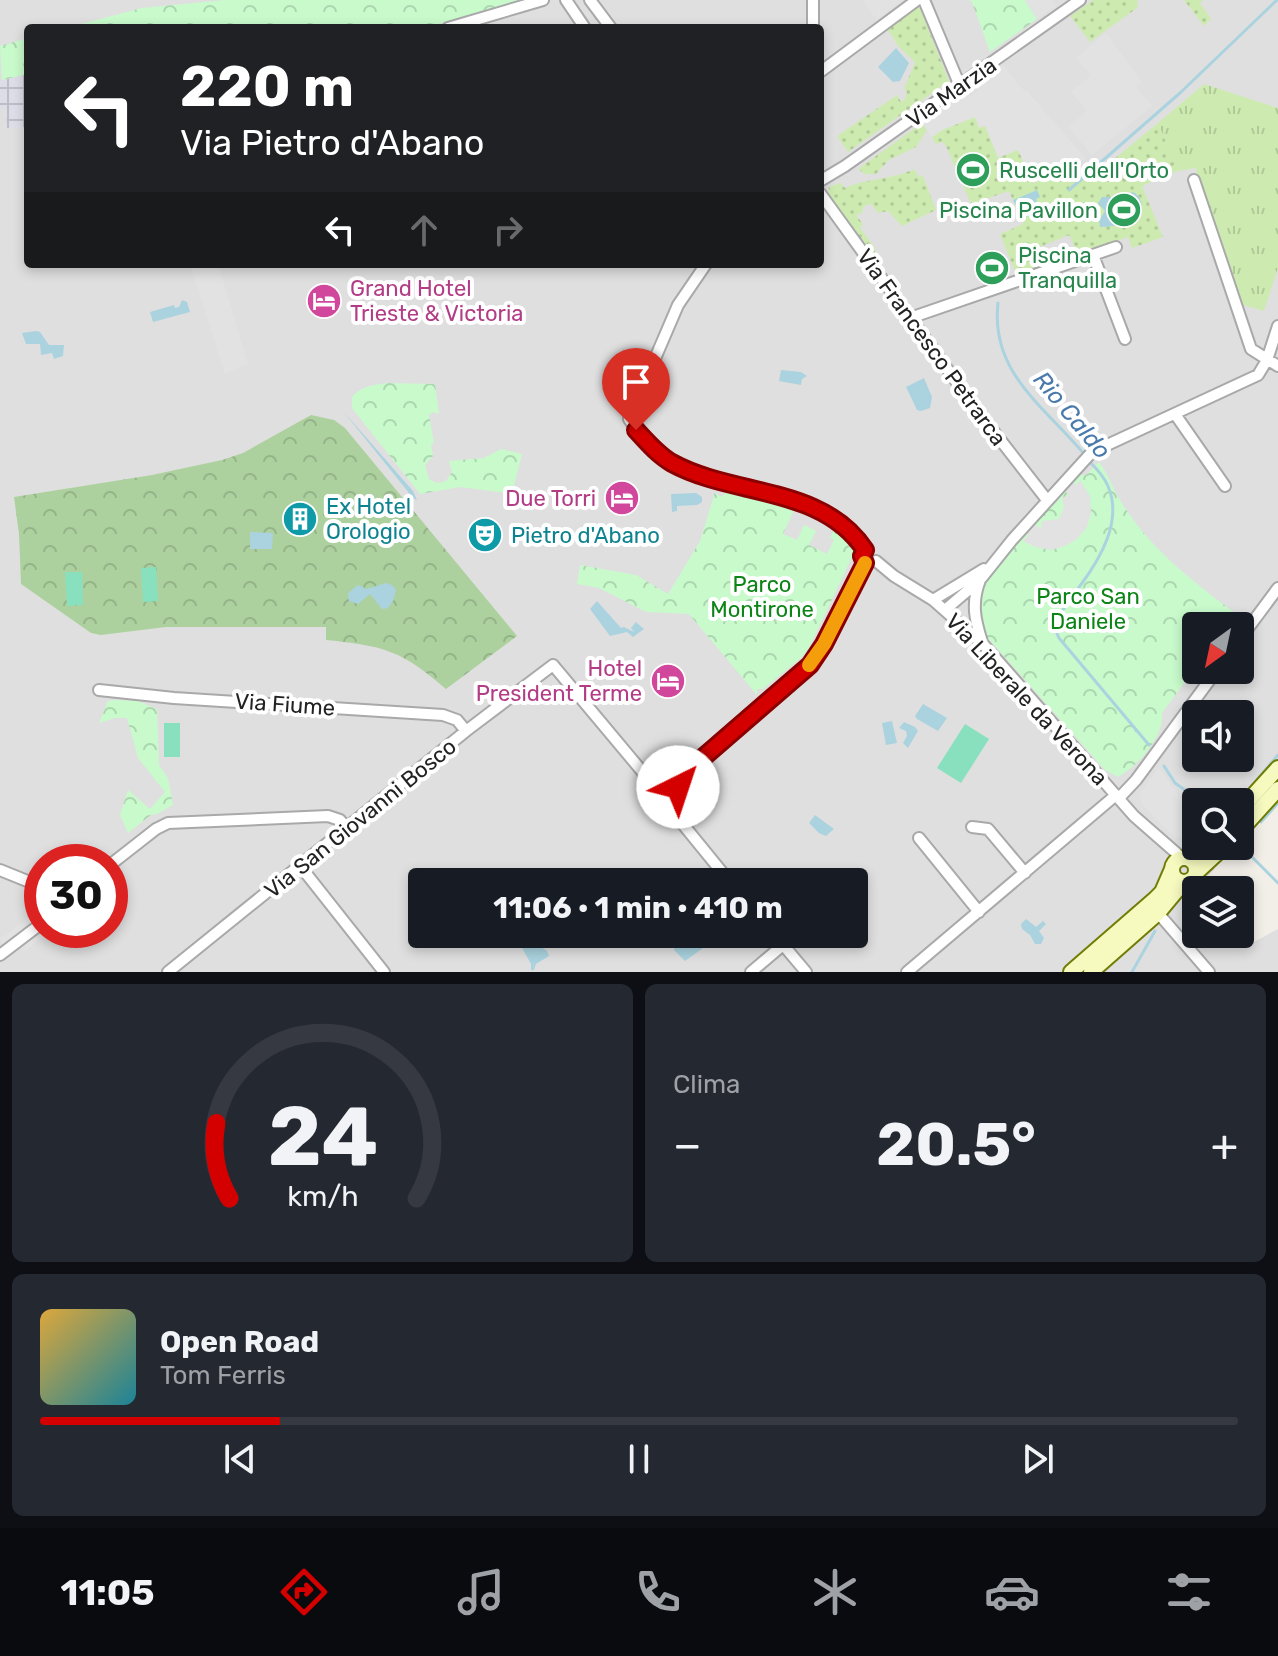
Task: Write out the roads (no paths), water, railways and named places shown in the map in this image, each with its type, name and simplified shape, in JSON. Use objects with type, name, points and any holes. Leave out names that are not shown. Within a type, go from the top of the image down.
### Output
[{"type":"main road","points":[[1254,795],[1278,768]]},
{"type":"main road","points":[[1254,816],[1278,789]]},
{"type":"main road","points":[[1071,972],[1162,892],[1178,863],[1183,860]]},
{"type":"main road","points":[[1194,876],[1210,860]]},
{"type":"main road","points":[[1178,863],[1193,862],[1196,873]]},
{"type":"main road","points":[[1178,863],[1173,877],[1182,882]]},
{"type":"main road","points":[[1091,972],[1158,913],[1182,884]]},
{"type":"street","points":[[464,24],[543,0]]},
{"type":"street","points":[[566,0],[582,24]]},
{"type":"street","points":[[590,0],[608,24]]},
{"type":"street","points":[[813,0],[813,24]]},
{"type":"street","points":[[824,69],[917,0]]},
{"type":"street","points":[[924,0],[960,86]]},
{"type":"street","name":"Via Marzia","points":[[824,178],[1080,0]]},
{"type":"street","points":[[1194,180],[1251,349],[1278,366]]},
{"type":"street","name":"Via Francesco Petrarca","points":[[824,199],[1047,500]]},
{"type":"street","points":[[910,318],[1116,247]]},
{"type":"street","points":[[1093,255],[1125,339]]},
{"type":"street","name":"Via Liberale da Verona","points":[[703,268],[678,305],[629,419],[648,444],[674,464],[714,480],[804,503],[844,527],[865,550],[870,548],[876,551],[870,562],[933,600],[983,644],[1134,816],[1169,848],[1178,863]]},
{"type":"street","points":[[983,644],[974,614],[980,580],[1081,463],[1092,452],[1251,380],[1267,360],[1278,326]]},
{"type":"street","points":[[1175,414],[1225,486]]},
{"type":"street","points":[[676,781],[810,665],[870,562]]},
{"type":"street","points":[[933,600],[989,566]]},
{"type":"street","points":[[945,610],[980,580]]},
{"type":"street","points":[[1254,620],[1278,588]]},
{"type":"street","name":"Via San Giovanni Bosco","points":[[168,972],[466,731],[553,665],[658,788]]},
{"type":"street","points":[[907,972],[1136,780],[1207,684]]},
{"type":"street","name":"Via Fiume","points":[[99,690],[174,698],[443,715],[457,720],[466,731]]},
{"type":"street","points":[[676,781],[665,777],[659,781],[658,788],[719,868]]},
{"type":"street","points":[[667,798],[677,792],[676,781]]},
{"type":"street","points":[[128,850],[168,823],[328,816],[340,820],[348,829]]},
{"type":"street","points":[[972,827],[988,829],[1025,873]]},
{"type":"street","points":[[919,838],[979,912]]},
{"type":"street","points":[[301,867],[384,972]]},
{"type":"street","points":[[0,870],[24,880]]},
{"type":"street","points":[[1158,913],[1209,972]]},
{"type":"street","points":[[0,955],[24,937]]},
{"type":"street","points":[[751,972],[779,948]]},
{"type":"street","points":[[786,948],[806,972]]},
{"type":"water","points":[[896,48],[909,63],[900,81],[893,82],[878,67]]},
{"type":"water","name":"Ruscelli dell'Orto","points":[[975,152],[981,160],[987,181],[972,188],[960,159]]},
{"type":"water","points":[[1037,190],[1040,197],[1036,199],[1038,205],[1029,216],[1023,218],[1013,200]]},
{"type":"water","name":"Piscina Pavillon","points":[[1133,192],[1142,205],[1137,221],[1100,227],[1099,220],[1105,211],[1098,203],[1102,197],[1113,197],[1120,206]]},
{"type":"water","points":[[182,300],[187,302],[190,312],[153,322],[150,312],[174,305],[175,308],[179,307]]},
{"type":"water","points":[[36,331],[49,345],[64,345],[63,356],[54,359],[52,353],[41,355],[40,344],[26,344],[22,333]]},
{"type":"water","points":[[781,370],[801,372],[807,376],[802,379],[801,385],[779,381]]},
{"type":"water","points":[[924,378],[932,397],[930,408],[921,411],[917,410],[906,387]]},
{"type":"water","points":[[343,411],[413,491],[417,500],[413,498]]},
{"type":"water","points":[[696,493],[702,497],[702,502],[677,506],[677,511],[672,512],[671,494]]},
{"type":"water","points":[[250,532],[273,533],[272,549],[250,549]]},
{"type":"water","points":[[386,583],[396,590],[388,608],[382,609],[370,594],[358,604],[349,601],[348,593],[358,585],[367,589]]},
{"type":"water","points":[[597,601],[621,628],[634,632],[631,628],[636,622],[644,629],[633,637],[627,632],[610,636],[590,609]]},
{"type":"water","points":[[923,704],[947,718],[938,731],[915,716]]},
{"type":"water","points":[[892,721],[897,743],[886,745],[882,723]]},
{"type":"water","points":[[904,722],[918,731],[908,748],[903,743],[906,731],[899,728]]},
{"type":"water","points":[[815,815],[834,829],[826,836],[809,823]]},
{"type":"water","points":[[1026,919],[1036,927],[1043,921],[1046,924],[1039,931],[1044,938],[1041,944],[1035,944],[1022,929],[1021,924]]},
{"type":"water","points":[[522,948],[543,948],[547,951],[549,956],[536,964],[534,970],[531,970]]},
{"type":"water","points":[[674,948],[703,948],[685,961]]},
{"type":"waterway","name":"Rio Caldo","points":[[1069,190],[1180,93],[1277,0]]},
{"type":"waterway","name":"Rio Caldo","points":[[998,303],[998,328],[1011,369],[1085,455]]},
{"type":"waterway","name":"Rio Caldo","points":[[1089,461],[1108,486],[1112,499],[1111,526],[1102,552],[1062,612],[1055,629],[1059,638],[1149,745]]},
{"type":"waterway","points":[[1250,788],[1278,755]]},
{"type":"waterway","points":[[1164,766],[1182,788]]},
{"type":"waterway","points":[[1261,822],[1278,803]]},
{"type":"waterway","points":[[1254,859],[1278,883]]},
{"type":"waterway","points":[[1132,972],[1155,931]]},
{"type":"place","name":"Ruscelli dell'Orto","points":[[973,170]]},
{"type":"place","name":"Piscina Pavillon","points":[[1124,210]]},
{"type":"place","name":"Piscina Tranquilla","points":[[992,268]]},
{"type":"place","name":"Grand Hotel Trieste & Victoria","points":[[324,301]]},
{"type":"place","name":"Due Torri","points":[[622,498]]},
{"type":"place","name":"Ex Hotel Orologio","points":[[300,519]]},
{"type":"place","name":"Pietro d'Abano","points":[[485,535]]},
{"type":"place","name":"Hotel President Terme","points":[[668,681]]},
{"type":"park label","name":"Parco Montirone","points":[[762,596]]},
{"type":"park label","name":"Parco San Daniele","points":[[1088,608]]}]
